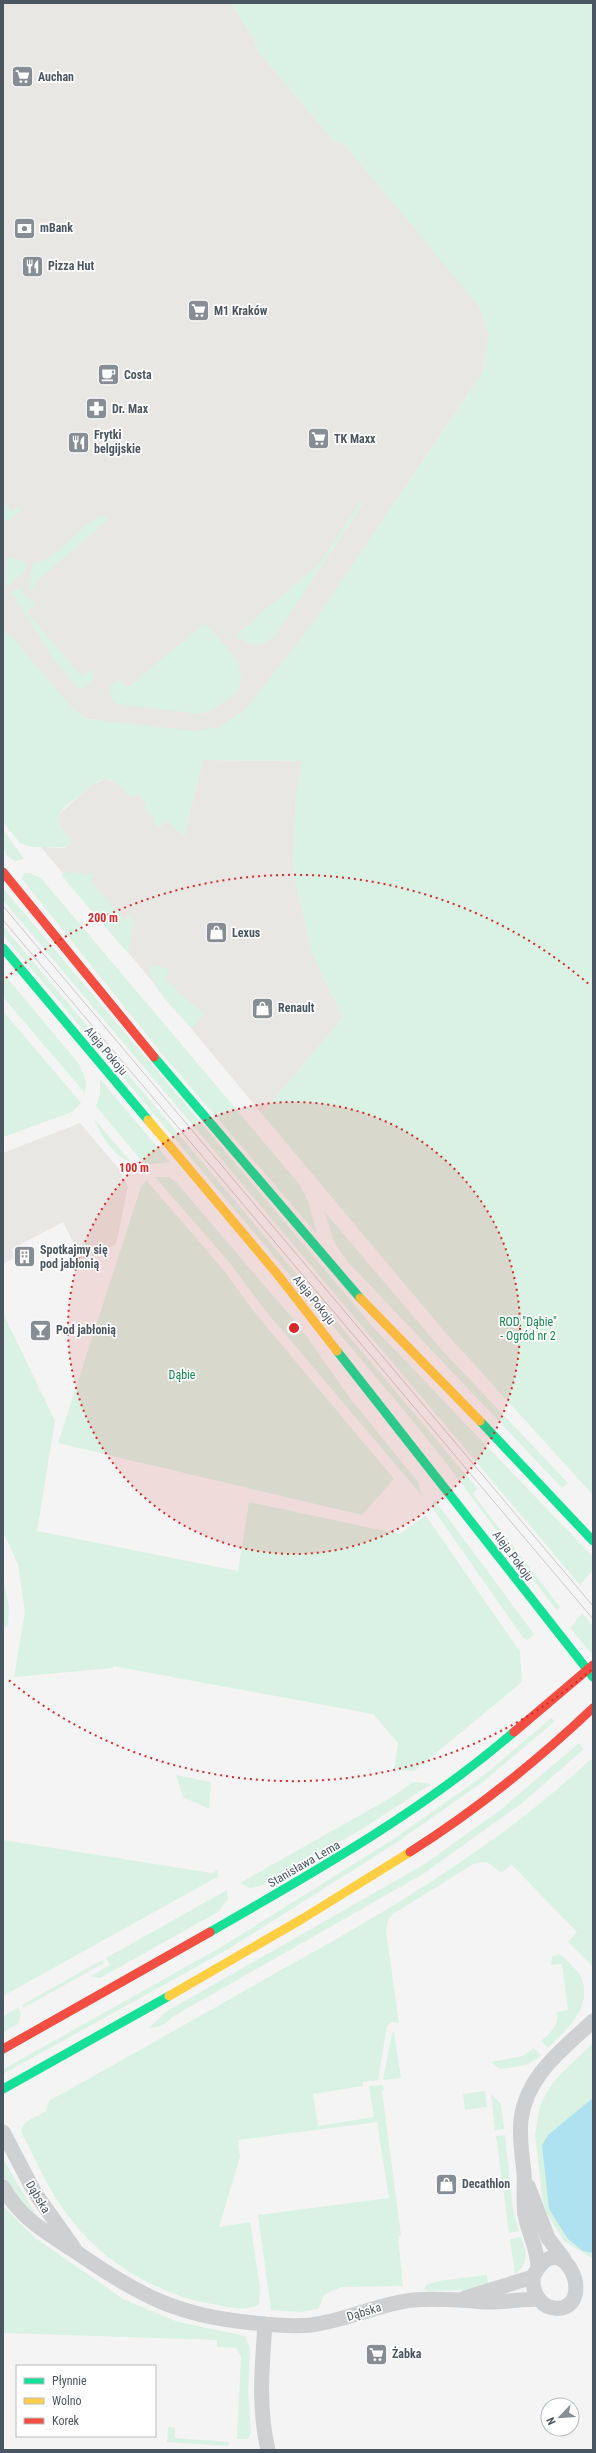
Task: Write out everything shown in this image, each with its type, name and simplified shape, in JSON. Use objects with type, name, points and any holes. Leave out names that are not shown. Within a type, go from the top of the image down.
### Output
[{"type":"main road","points":[[3,872],[165,1070],[347,1285],[378,1319],[537,1480],[593,1541]]},
{"type":"main road","name":"Aleja Pokoju","points":[[3,948],[278,1274],[590,1667],[593,1677]]},
{"type":"main road","name":"Stanisława Lema","points":[[3,2049],[306,1877],[396,1822],[489,1755],[590,1667]]},
{"type":"main road","points":[[3,2089],[243,1954],[410,1854],[509,1782],[593,1708]]},
{"type":"street","points":[[538,2299],[533,2287],[536,2249],[525,2216],[524,2174],[520,2126],[527,2095],[544,2069],[593,2021]]},
{"type":"street","name":"Dąbska","points":[[3,2132],[34,2193],[81,2256]]},
{"type":"street","points":[[462,2299],[484,2302],[519,2298],[538,2299],[551,2308],[561,2308],[570,2306],[578,2299],[582,2290],[583,2280],[579,2269],[564,2259],[548,2238],[524,2174]]},
{"type":"street","name":"Dąbska","points":[[3,2187],[29,2220],[46,2235],[125,2285],[174,2308],[225,2320],[265,2324],[311,2325],[397,2303],[462,2299]]},
{"type":"street","points":[[462,2299],[535,2272],[545,2261],[554,2258],[564,2259]]},
{"type":"street","points":[[265,2324],[261,2391],[263,2427],[268,2450]]},
{"type":"shaded area","name":"M1 Kraków","points":[[3,3],[231,3],[253,37],[258,51],[334,141],[345,145],[472,296],[479,306],[489,334],[482,374],[257,706],[201,739],[85,718],[66,705],[3,638]]},
{"type":"shaded area","points":[[203,760],[303,761],[296,795],[293,872],[312,952],[343,1018],[262,1114],[41,847],[66,848],[59,822],[59,814],[93,784],[106,779],[117,783],[130,797],[138,793],[147,804],[145,807],[156,820],[158,827],[167,821],[184,836]]},
{"type":"shaded area","points":[[80,1123],[119,1169],[128,1187],[116,1244],[83,1262],[63,1222],[12,1249],[14,1258],[3,1264],[3,1153]]},
{"type":"green space","name":"ROD \"Dąbie\" - Ogród nr 2","points":[[231,3],[593,3],[593,1495],[444,1331],[262,1114],[343,1018],[312,952],[293,872],[296,795],[302,761],[203,760],[184,836],[167,821],[157,827],[153,823],[156,820],[144,807],[147,804],[138,793],[130,798],[117,784],[106,780],[88,788],[66,806],[59,814],[59,825],[72,841],[68,847],[32,847],[20,843],[3,822],[3,630],[13,638],[73,709],[87,719],[195,731],[219,727],[246,709],[313,623],[482,374],[489,334],[479,306],[345,145],[334,141],[258,51],[253,37]]},
{"type":"green space","points":[[362,500],[363,505],[274,637],[265,643],[255,645],[240,639],[236,635],[319,564]]},
{"type":"green space","points":[[6,504],[12,512],[19,506],[22,510],[9,520],[3,519],[3,506]]},
{"type":"green space","points":[[107,516],[108,520],[37,581],[32,591],[29,589],[33,563],[53,555],[89,523],[98,518]]},
{"type":"green space","points":[[7,557],[26,562],[25,572],[7,586],[5,579]]},
{"type":"green space","points":[[19,587],[27,599],[33,599],[35,604],[27,612],[82,677],[91,670],[93,671],[92,681],[82,689],[78,688],[55,661],[11,592]]},
{"type":"green space","points":[[205,623],[228,649],[240,669],[241,679],[238,688],[230,698],[220,706],[200,714],[116,704],[110,694],[110,686],[119,679],[127,688]]},
{"type":"green space","points":[[3,830],[24,859],[15,861],[7,855],[4,848]]},
{"type":"green space","points":[[64,872],[82,873],[82,875],[95,874],[90,880],[124,920],[131,915],[133,922],[129,950],[125,950],[62,876]]},
{"type":"green space","points":[[24,873],[30,873],[41,878],[300,1185],[308,1201],[317,1234],[162,1054],[22,879]]},
{"type":"green space","points":[[3,888],[373,1327],[593,1557],[593,1570],[580,1585],[3,900]]},
{"type":"green space","points":[[3,926],[478,1489],[473,1494],[560,1607],[557,1611],[443,1459],[407,1414],[3,935]]},
{"type":"green space","points":[[156,966],[168,969],[169,971],[164,979],[204,1014],[192,1028],[166,1000],[154,983],[150,967]]},
{"type":"green space","points":[[3,973],[79,1064],[86,1081],[85,1093],[3,997]]},
{"type":"green space","points":[[3,1011],[81,1103],[72,1112],[3,1137]]},
{"type":"green space","points":[[100,1079],[170,1162],[145,1165],[96,1106],[100,1094]]},
{"type":"green space","points":[[94,1119],[131,1162],[125,1160],[114,1151],[104,1138]]},
{"type":"green space","points":[[155,1177],[169,1177],[176,1182],[299,1326],[350,1398],[418,1482],[422,1496],[264,1309],[229,1262]]},
{"type":"green space","name":"Dąbie","points":[[146,1180],[222,1268],[252,1309],[394,1479],[362,1515],[58,1443],[141,1187]]},
{"type":"green space","points":[[324,1211],[441,1349],[568,1483],[562,1488],[347,1261],[335,1244]]},
{"type":"green space","points":[[3,1313],[55,1421],[37,1531],[238,1571],[249,1502],[399,1534],[426,1516],[520,1652],[522,1682],[414,1771],[394,1770],[398,1743],[373,1714],[113,1666],[113,1668],[14,1677],[25,1612],[18,1564],[3,1532]]},
{"type":"green space","points":[[434,1499],[534,1634],[528,1640],[524,1639],[431,1506]]},
{"type":"green space","points":[[4,1583],[9,1606],[8,1627],[3,1626]]},
{"type":"green space","points":[[582,1613],[593,1626],[593,1652],[591,1653],[570,1628]]},
{"type":"green space","points":[[551,1718],[555,1721],[484,1781],[396,1843],[225,1951],[3,2074],[3,2070],[9,2066],[223,1946],[392,1840],[483,1776]]},
{"type":"green space","points":[[579,1743],[584,1749],[521,1804],[423,1874],[174,2016],[162,2026],[149,2028],[167,2011],[423,1865],[499,1811]]},
{"type":"green space","points":[[590,1760],[593,1760],[593,1967],[568,1942],[577,1932],[511,1864],[502,1873],[487,1862],[475,1863],[393,1914],[388,1920],[386,1931],[399,2023],[392,2022],[387,2026],[378,2080],[363,2082],[363,2086],[313,2094],[318,2126],[374,2117],[369,2086],[383,2085],[384,2090],[382,2091],[401,2235],[398,2237],[403,2286],[341,2287],[324,2295],[318,2309],[301,2312],[271,2310],[258,2215],[389,2198],[377,2122],[238,2140],[240,2157],[219,2227],[250,2222],[260,2288],[259,2304],[254,2307],[243,2308],[212,2304],[170,2292],[130,2272],[95,2246],[66,2213],[42,2174],[22,2133],[23,2125],[26,2122],[46,2111],[49,2101],[361,1925],[441,1875],[518,1821]]},
{"type":"green space","points":[[176,1775],[211,1782],[209,1809],[183,1797]]},
{"type":"green space","points":[[413,1782],[431,1784],[362,1829],[264,1885],[250,1888],[240,1883],[392,1797]]},
{"type":"green space","points":[[3,1840],[212,1873],[217,1870],[219,1876],[3,1996]]},
{"type":"green space","points":[[227,1890],[228,1899],[218,1912],[100,1978],[91,1976],[110,1965],[106,1958]]},
{"type":"green space","points":[[559,1954],[579,1973],[583,1984],[584,1995],[582,2005],[572,2023],[548,2048],[541,2041],[556,2025],[558,2017],[557,2012],[568,2010],[562,1964],[551,1965],[552,1957]]},
{"type":"green space","points":[[102,1960],[104,1963],[23,2008],[22,2005]]},
{"type":"green space","points":[[18,2008],[21,2014],[18,2024],[3,2032],[3,2016]]},
{"type":"green space","points":[[394,2032],[401,2078],[383,2080],[392,2033]]},
{"type":"green space","points":[[593,2043],[593,2259],[564,2241],[547,2214],[543,2202],[535,2134],[540,2106],[548,2090],[557,2078]]},
{"type":"green space","points":[[534,2048],[542,2056],[526,2065],[500,2069],[491,2062],[523,2056]]},
{"type":"green space","points":[[485,2091],[487,2107],[465,2110],[463,2094]]},
{"type":"green space","points":[[491,2094],[501,2104],[504,2129],[495,2130]]},
{"type":"green space","points":[[505,2135],[513,2209],[519,2231],[509,2233],[496,2136]]},
{"type":"green space","points":[[3,2159],[37,2216],[11,2190],[3,2175]]},
{"type":"green space","points":[[3,2206],[34,2237],[123,2299],[178,2322],[245,2336],[250,2349],[248,2391],[251,2433],[248,2439],[237,2439],[241,2356],[236,2348],[217,2347],[217,2340],[3,2333]]},
{"type":"green space","points":[[521,2237],[525,2248],[526,2257],[523,2266],[515,2274],[510,2239]]},
{"type":"green space","points":[[487,2275],[488,2285],[465,2290],[427,2291],[424,2289],[426,2285],[438,2281]]},
{"type":"green space","points":[[168,2427],[175,2428],[175,2438],[229,2442],[228,2446],[167,2442]]},
{"type":"water","points":[[593,2098],[593,2253],[583,2251],[568,2239],[549,2209],[542,2145],[548,2135]]},
{"type":"tram line","points":[[3,906],[593,1606]]},
{"type":"tram line","points":[[3,920],[593,1619]]},
{"type":"traffic: fast","points":[[3,948],[148,1120]]},
{"type":"traffic: fast","points":[[154,1057],[360,1298]]},
{"type":"traffic: fast","points":[[337,1351],[593,1677]]},
{"type":"traffic: fast","points":[[480,1421],[593,1541]]},
{"type":"traffic: fast","points":[[210,1932],[367,1839],[442,1788],[479,1761],[514,1732]]},
{"type":"traffic: fast","points":[[3,2089],[169,1996]]},
{"type":"traffic: slow","points":[[148,1120],[278,1275],[337,1351]]},
{"type":"traffic: slow","points":[[360,1298],[480,1421]]},
{"type":"traffic: slow","points":[[169,1996],[302,1919],[410,1852]]},
{"type":"traffic: jam","points":[[3,872],[154,1057]]},
{"type":"traffic: jam","points":[[514,1732],[593,1665]]},
{"type":"traffic: jam","points":[[410,1852],[482,1802],[505,1784],[550,1747],[593,1708]]},
{"type":"traffic: jam","points":[[3,2049],[210,1932]]},
{"type":"place","name":"Auchan","points":[[22,77]]},
{"type":"place","name":"mBank","points":[[25,228]]},
{"type":"place","name":"Pizza Hut","points":[[32,266]]},
{"type":"place","name":"M1 Kraków","points":[[198,311]]},
{"type":"place","name":"Costa","points":[[108,375]]},
{"type":"place","name":"Dr. Max","points":[[96,409]]},
{"type":"place","name":"TK Maxx","points":[[319,439]]},
{"type":"place","name":"Frytki belgijskie","points":[[78,442]]},
{"type":"place","name":"Lexus","points":[[217,933]]},
{"type":"place","name":"Renault","points":[[263,1008]]},
{"type":"place","name":"Spotkajmy się pod jabłonią","points":[[25,1257]]},
{"type":"place","name":"Pod jabłonią","points":[[40,1330]]},
{"type":"place","name":"Decathlon","points":[[447,2184]]},
{"type":"place","name":"Żabka","points":[[377,2354]]}]
